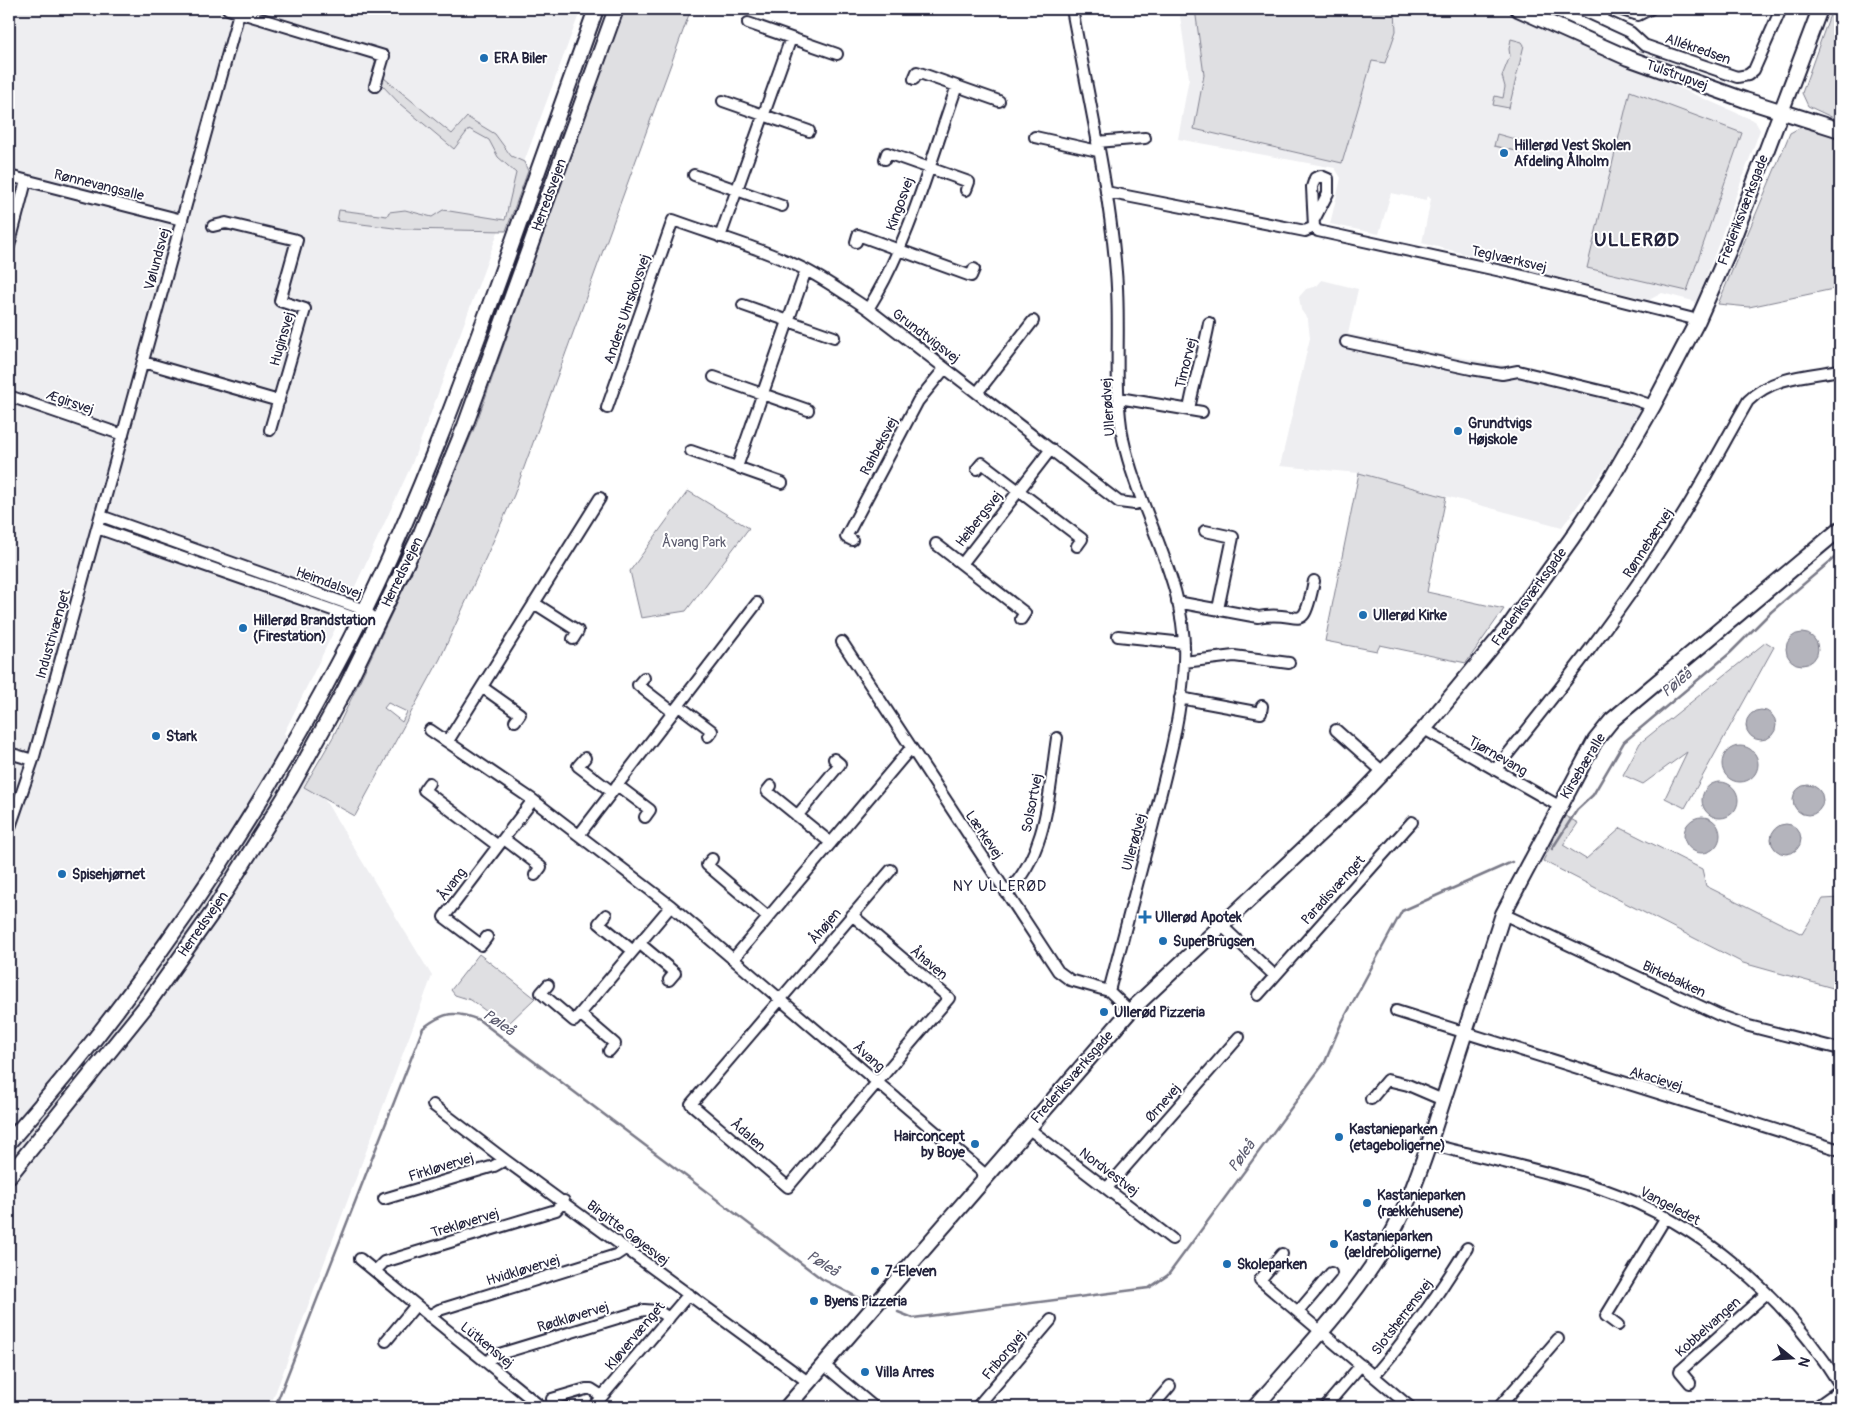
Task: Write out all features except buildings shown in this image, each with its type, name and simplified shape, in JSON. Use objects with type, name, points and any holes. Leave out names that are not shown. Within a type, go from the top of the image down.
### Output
[{"type":"street","points":[[228,9],[240,10],[384,56],[376,86]]},
{"type":"street","name":"Herredsvejen","points":[[9,1142],[75,1066],[131,994],[183,921],[242,831],[287,755],[362,616],[415,498],[462,381],[596,9]]},
{"type":"street","name":"Herredsvejen","points":[[9,1176],[146,1006],[212,913],[291,787],[344,691],[421,533],[465,426],[616,9]]},
{"type":"street","name":"Ullerødvej","points":[[1072,9],[1106,192],[1116,272],[1123,435],[1129,463],[1142,502],[1172,578],[1183,624],[1184,643],[1180,698],[1167,769],[1110,991]]},
{"type":"street","name":"Tulstrupvej","points":[[1518,9],[1628,58],[1780,112],[1840,130]]},
{"type":"street","name":"Allékredsen","points":[[1580,9],[1630,32],[1644,45],[1737,77],[1744,77],[1754,70],[1781,9]]},
{"type":"street","points":[[1602,19],[1606,9]]},
{"type":"street","points":[[1619,9],[1638,15],[1650,9]]},
{"type":"street","name":"Frederiksværksgade","points":[[787,1407],[1130,1011],[1359,797],[1424,728],[1501,637],[1572,538],[1611,479],[1653,406],[1698,320],[1728,252],[1820,9]]},
{"type":"street","name":"Vølundsvej","points":[[101,516],[240,10]]},
{"type":"street","points":[[748,23],[837,54]]},
{"type":"street","points":[[720,237],[791,38]]},
{"type":"street","points":[[914,80],[917,72],[1000,101]]},
{"type":"street","name":"Kingosvej","points":[[868,309],[887,278],[899,250],[957,86]]},
{"type":"street","points":[[723,101],[809,131]]},
{"type":"street","points":[[1035,137],[1097,146],[1145,138]]},
{"type":"street","name":"Kingosvej","points":[[885,160],[887,153],[969,182],[966,190]]},
{"type":"street","points":[[694,175],[782,206]]},
{"type":"street","name":"Rønnevangsalle","points":[[9,176],[182,220]]},
{"type":"street","points":[[9,246],[26,181]]},
{"type":"street","name":"Teglværksvej","points":[[1106,192],[1305,231],[1314,222],[1318,231],[1515,274],[1698,320]]},
{"type":"street","name":"Grundtvigsvej","points":[[673,220],[806,270],[868,309],[1119,502],[1135,504],[1142,502]]},
{"type":"street","name":"Anders Uhrskovsvej","points":[[607,408],[673,220]]},
{"type":"street","name":"Huginsvej","points":[[213,226],[226,223],[298,240],[280,301],[305,309],[270,430]]},
{"type":"street","name":"Kingosvej","points":[[856,242],[858,235],[971,276],[974,269]]},
{"type":"street","points":[[736,467],[806,270]]},
{"type":"street","points":[[744,305],[834,337]]},
{"type":"street","points":[[977,393],[1033,322]]},
{"type":"street","name":"Timorvej","points":[[1189,410],[1199,359],[1205,344],[1209,323]]},
{"type":"street","points":[[1346,342],[1502,374],[1518,370],[1630,398],[1653,406]]},
{"type":"street","points":[[143,362],[279,401]]},
{"type":"street","name":"Rahbeksvej","points":[[852,540],[846,537],[914,409],[945,368]]},
{"type":"street","name":"Rønnebærvej","points":[[1495,770],[1576,670],[1638,582],[1682,516],[1748,401],[1758,390],[1773,382],[1840,370]]},
{"type":"street","points":[[714,377],[808,410]]},
{"type":"street","name":"Ægirsvej","points":[[9,396],[123,435]]},
{"type":"street","name":"Timorvej","points":[[1120,398],[1202,412]]},
{"type":"street","name":"Heibergsvej","points":[[962,564],[1051,449]]},
{"type":"street","points":[[691,451],[782,483]]},
{"type":"street","name":"Heibergsvej","points":[[977,470],[982,463],[1082,539],[1077,546]]},
{"type":"street","points":[[448,741],[600,498]]},
{"type":"street","name":"Heimdalsvej","points":[[101,516],[378,623]]},
{"type":"street","name":"Industrivænget","points":[[9,830],[33,760],[101,516]]},
{"type":"street","name":"Heimdalsvej","points":[[97,528],[362,616]]},
{"type":"street","name":"Kirsebæralle","points":[[1255,1407],[1363,1279],[1397,1224],[1418,1178],[1430,1144],[1503,914],[1595,741],[1612,720],[1840,529]]},
{"type":"street","points":[[1205,531],[1233,537],[1218,609]]},
{"type":"street","name":"Heibergsvej","points":[[936,544],[1025,613],[1021,618]]},
{"type":"street","points":[[1177,602],[1258,617],[1271,614],[1297,618],[1304,617],[1308,611],[1314,581]]},
{"type":"street","points":[[534,603],[578,631],[573,639]]},
{"type":"street","points":[[579,834],[757,603]]},
{"type":"street","points":[[1118,636],[1184,643]]},
{"type":"street","name":"Lærkevej","points":[[842,642],[1058,971],[1070,980],[1110,991],[1130,1011]]},
{"type":"street","points":[[1184,662],[1234,656],[1289,663]]},
{"type":"street","points":[[644,678],[638,685],[712,731],[708,736]]},
{"type":"street","points":[[482,687],[520,714],[515,721]]},
{"type":"street","points":[[1180,698],[1261,713],[1262,706]]},
{"type":"street","name":"Tjørnevang","points":[[1424,728],[1559,806]]},
{"type":"street","name":"Åvang","points":[[430,730],[533,800],[670,906],[734,958],[987,1176]]},
{"type":"street","points":[[1336,730],[1383,772]]},
{"type":"street","name":"Solsortvej","points":[[1006,893],[1020,878],[1042,836],[1058,738]]},
{"type":"street","points":[[734,958],[910,748]]},
{"type":"street","points":[[9,753],[33,760]]},
{"type":"street","points":[[585,758],[578,766],[650,810],[645,817]]},
{"type":"street","points":[[797,816],[840,764],[834,759]]},
{"type":"street","points":[[429,783],[424,790],[501,843],[541,867],[535,875]]},
{"type":"street","points":[[771,786],[767,791],[830,843]]},
{"type":"street","name":"Åvang","points":[[487,937],[481,945],[444,917],[533,800]]},
{"type":"street","name":"Paradisvænget","points":[[1258,995],[1412,822]]},
{"type":"street","points":[[712,859],[706,865],[768,917]]},
{"type":"street","name":"Åhøjen","points":[[781,999],[890,870]]},
{"type":"street","points":[[548,985],[541,993],[574,1021],[670,906]]},
{"type":"street","name":"Birkebakken","points":[[1503,914],[1719,1016],[1749,1026],[1840,1049]]},
{"type":"street","points":[[606,915],[599,923],[675,974],[669,980]]},
{"type":"street","name":"Åhaven","points":[[852,916],[950,998],[878,1083]]},
{"type":"street","points":[[1221,925],[1275,976]]},
{"type":"street","name":"Ådalen","points":[[781,999],[691,1104],[788,1187],[878,1083]]},
{"type":"street","points":[[1396,1011],[1464,1033]]},
{"type":"street","points":[[580,1014],[615,1044],[609,1051]]},
{"type":"street","name":"Akacievej","points":[[1464,1033],[1840,1150]]},
{"type":"street","name":"Ørnevej","points":[[1107,1188],[1239,1037]]},
{"type":"street","points":[[1370,1099],[1387,1080],[1408,1085],[1443,1100]]},
{"type":"street","name":"Birgitte Gøyesvej","points":[[433,1104],[505,1160],[564,1201],[625,1249],[808,1382]]},
{"type":"street","name":"Nordvestvej","points":[[1028,1128],[1172,1239]]},
{"type":"street","name":"Vangeledet","points":[[1430,1144],[1582,1183],[1619,1196],[1666,1217],[1719,1252],[1767,1293],[1836,1368],[1840,1385]]},
{"type":"street","name":"Firkløvervej","points":[[384,1199],[494,1166],[505,1160]]},
{"type":"street","name":"Trekløvervej","points":[[374,1271],[384,1262],[556,1210],[564,1201]]},
{"type":"street","points":[[1618,1325],[1606,1316],[1666,1217]]},
{"type":"street","name":"Slotsherrensvej","points":[[1374,1376],[1424,1315],[1467,1248]]},
{"type":"street","name":"Hvidkløvervej","points":[[429,1316],[438,1310],[616,1255],[625,1249]]},
{"type":"street","points":[[1282,1254],[1260,1280],[1410,1407]]},
{"type":"street","name":"Lütkensvej","points":[[360,1260],[541,1407]]},
{"type":"street","points":[[1298,1312],[1331,1273]]},
{"type":"street","name":"Kobbelvangen","points":[[1690,1383],[1680,1371],[1767,1293]]},
{"type":"street","name":"Kløvervænget","points":[[593,1407],[689,1294]]},
{"type":"street","points":[[386,1341],[416,1305]]},
{"type":"street","name":"Rødkløvervej","points":[[486,1362],[496,1355],[644,1310],[658,1311],[669,1318]]},
{"type":"street","name":"Friborgvej","points":[[977,1407],[1051,1320]]},
{"type":"street","points":[[1499,1407],[1558,1339]]},
{"type":"street","points":[[824,1365],[874,1407]]},
{"type":"street","points":[[1325,1407],[1361,1366]]},
{"type":"street","points":[[1152,1407],[1170,1386]]},
{"type":"street","points":[[552,1399],[586,1389],[592,1389],[602,1396]]},
{"type":"street","points":[[1816,1407],[1840,1390]]},
{"type":"shaded area","points":[[9,9],[581,9],[411,466],[338,623],[284,733],[432,976],[270,1407],[9,1407]]},
{"type":"shaded area","name":"Hillerød Vest Skolen Afdeling Ålholm","points":[[1179,9],[1499,9],[1755,121],[1760,130],[1697,302],[1662,293],[1649,300],[1422,243],[1431,199],[1428,196],[1426,200],[1391,193],[1379,234],[1330,224],[1341,178],[1335,168],[1178,139],[1189,78]]},
{"type":"shaded area","name":"Grundtvigs Højskole","points":[[1322,280],[1358,289],[1348,334],[1506,366],[1647,399],[1609,463],[1562,527],[1359,473],[1280,466],[1310,338],[1308,320],[1301,310],[1299,297],[1306,289],[1317,286]]},
{"type":"shaded area","points":[[1802,633],[1808,634],[1813,638],[1817,643],[1817,655],[1813,660],[1808,664],[1802,665],[1796,664],[1791,660],[1787,655],[1786,649],[1787,643],[1791,638],[1796,634]]},
{"type":"shaded area","points":[[1761,710],[1767,711],[1775,719],[1775,731],[1767,739],[1761,740],[1755,739],[1747,731],[1746,725],[1747,719],[1755,711]]},
{"type":"shaded area","points":[[1740,746],[1752,752],[1758,764],[1752,776],[1740,782],[1728,776],[1722,764],[1728,752]]},
{"type":"shaded area","points":[[1720,782],[1727,783],[1733,787],[1737,793],[1737,807],[1733,813],[1727,817],[1720,818],[1713,817],[1707,813],[1703,807],[1702,800],[1703,793],[1707,787],[1713,783]]},
{"type":"shaded area","points":[[1808,785],[1814,786],[1822,794],[1822,806],[1814,814],[1808,815],[1802,814],[1794,806],[1793,800],[1794,794],[1802,786]]},
{"type":"shaded area","points":[[1702,817],[1709,818],[1715,822],[1719,828],[1719,842],[1715,848],[1709,852],[1702,853],[1695,852],[1689,848],[1685,842],[1684,835],[1685,828],[1689,822],[1695,818]]},
{"type":"shaded area","points":[[1786,824],[1792,825],[1800,833],[1800,845],[1792,853],[1786,854],[1780,853],[1772,845],[1771,839],[1772,833],[1780,825]]},
{"type":"green space","points":[[623,9],[691,9],[514,495],[440,659],[355,816],[304,787],[333,737],[430,533],[476,424]],"holes":[[[388,703],[407,712],[402,722],[384,708]]]},
{"type":"green space","points":[[1195,9],[1395,9],[1396,31],[1385,63],[1372,61],[1342,163],[1194,129],[1204,75]]},
{"type":"green space","points":[[1832,9],[1840,9],[1840,121],[1808,106],[1802,93]]},
{"type":"green space","points":[[1511,39],[1522,42],[1524,45],[1509,108],[1493,105],[1495,96],[1503,98],[1505,87],[1502,76],[1510,56]]},
{"type":"green space","points":[[384,78],[452,134],[467,117],[495,134],[511,156],[524,162],[528,171],[506,231],[402,229],[337,221],[339,210],[387,216],[389,212],[405,210],[432,217],[443,210],[505,220],[516,173],[498,157],[489,140],[469,129],[454,149],[400,104],[381,84]]},
{"type":"green space","points":[[1630,91],[1742,133],[1687,291],[1587,268]]},
{"type":"green space","points":[[1801,127],[1840,137],[1837,250],[1838,288],[1749,307],[1718,304],[1790,133]]},
{"type":"green space","points":[[1497,134],[1522,141],[1520,152],[1494,146]]},
{"type":"green space","points":[[1359,473],[1446,497],[1427,592],[1504,609],[1466,663],[1380,645],[1377,651],[1325,641]]},
{"type":"green space","name":"Åvang Park","points":[[688,491],[749,528],[686,611],[641,618],[630,571]]},
{"type":"green space","points":[[1766,642],[1774,647],[1685,808],[1665,798],[1687,752],[1643,784],[1623,775],[1640,743]]},
{"type":"green space","points":[[1565,816],[1578,823],[1563,845],[1586,859],[1621,828],[1702,869],[1706,886],[1802,934],[1823,899],[1840,898],[1840,990],[1743,963],[1543,861]]},
{"type":"green space","points":[[479,954],[535,998],[506,1026],[471,1000],[455,995],[451,990]]},
{"type":"waterway","name":"Pøleå","points":[[1552,849],[1577,810],[1593,795],[1624,742],[1730,653],[1771,612],[1840,553]]},
{"type":"waterway","name":"Pøleå","points":[[898,1312],[913,1318],[1149,1288],[1168,1275],[1325,1062],[1341,1024],[1402,911],[1512,862]]},
{"type":"waterway","name":"Pøleå","points":[[275,1407],[423,1028],[449,1014],[463,1015],[479,1020],[822,1279],[861,1299]]},
{"type":"place","name":"ERA Biler","points":[[484,58]]},
{"type":"place","name":"Hillerød Vest Skolen Afdeling Ålholm","points":[[1504,153]]},
{"type":"place","name":"Grundtvigs Højskole","points":[[1458,431]]},
{"type":"place","name":"Ullerød Kirke","points":[[1363,615]]},
{"type":"place","name":"Hillerød Brandstation (Firestation)","points":[[243,628]]},
{"type":"place","name":"Stark","points":[[156,736]]},
{"type":"place","name":"Spisehjørnet","points":[[62,874]]},
{"type":"place","name":"Ullerød Apotek","points":[[1145,917]]},
{"type":"place","name":"SuperBrugsen","points":[[1163,941]]},
{"type":"place","name":"Ullerød Pizzeria","points":[[1104,1012]]},
{"type":"place","name":"Kastanieparken (etageboligerne)","points":[[1339,1137]]},
{"type":"place","name":"Hairconcept by Boye","points":[[975,1144]]},
{"type":"place","name":"Kastanieparken (rækkehusene)","points":[[1367,1203]]},
{"type":"place","name":"Kastanieparken (ældreboligerne)","points":[[1334,1244]]},
{"type":"place","name":"Skoleparken","points":[[1227,1264]]},
{"type":"place","name":"7-Eleven","points":[[875,1271]]},
{"type":"place","name":"Byens Pizzeria","points":[[814,1301]]},
{"type":"place","name":"Villa Arres","points":[[865,1372]]},
{"type":"district","name":"ULLERØD","points":[[1637,240]]},
{"type":"district","name":"NY ULLERØD","points":[[1000,886]]}]
